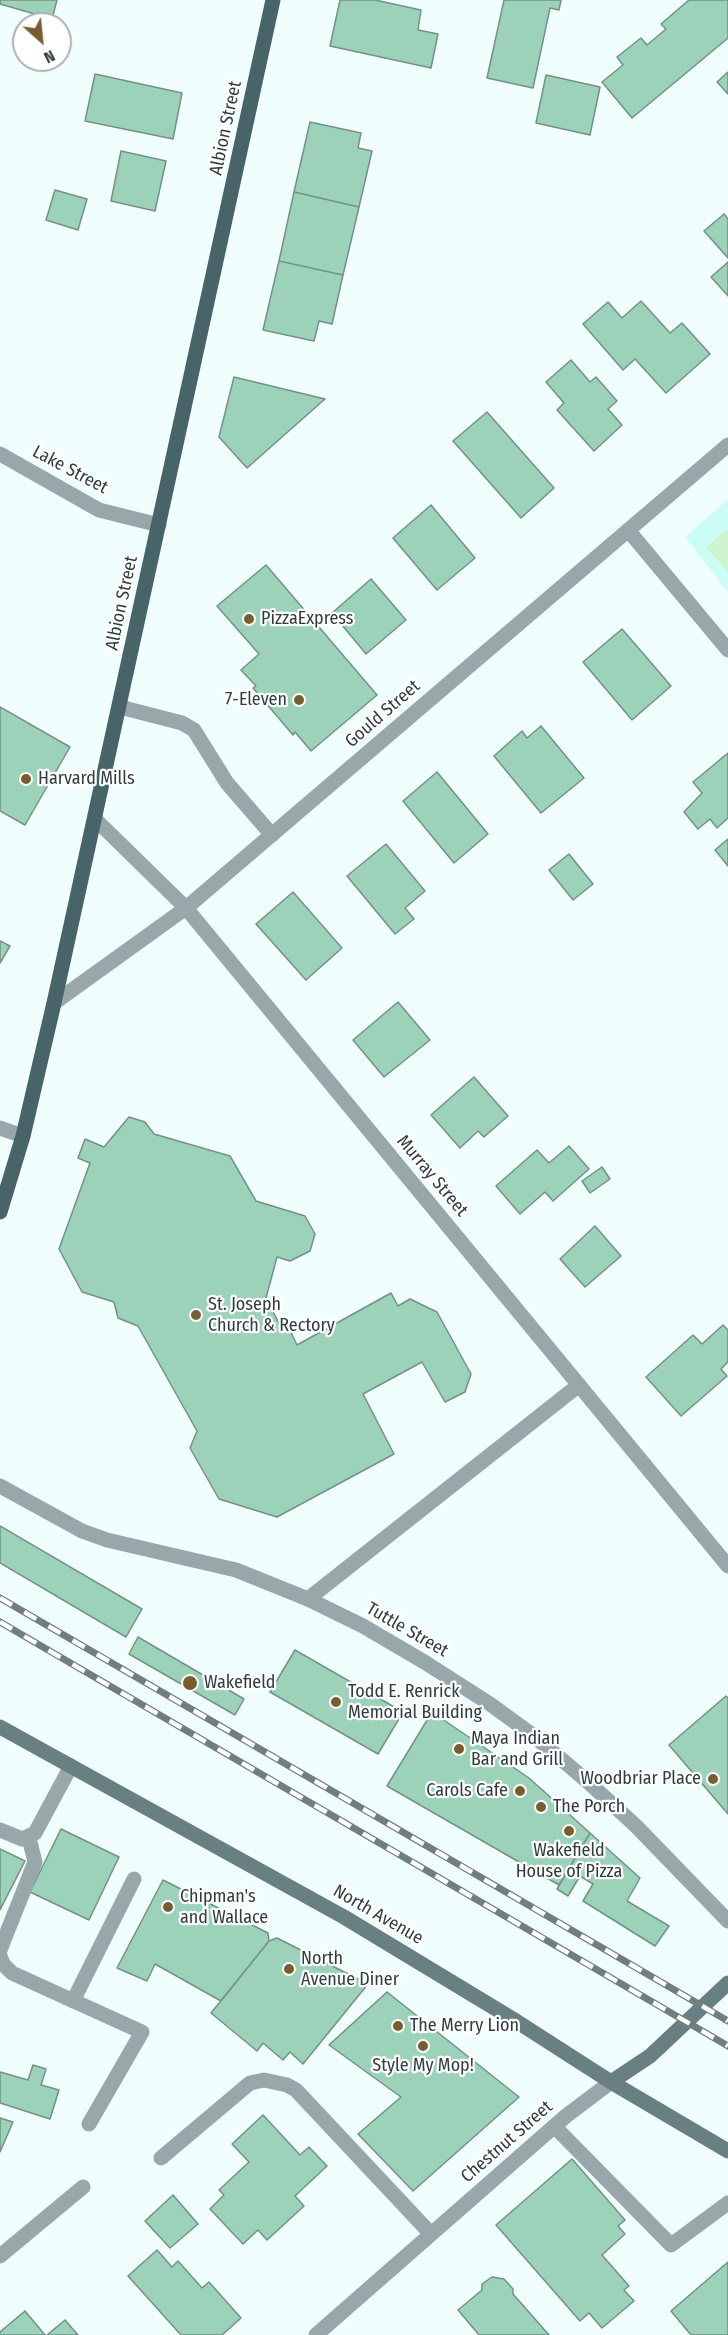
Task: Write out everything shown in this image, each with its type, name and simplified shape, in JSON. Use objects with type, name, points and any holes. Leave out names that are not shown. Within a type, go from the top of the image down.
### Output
[{"type":"main road","name":"Albion Street","points":[[0,1212],[23,1136],[54,1002],[273,0]]},
{"type":"main road","name":"North Avenue","points":[[0,1727],[167,1817],[354,1923],[516,2021],[611,2082],[728,2151]]},
{"type":"main road","name":"Chestnut Street","points":[[611,2082],[650,2056],[728,1983]]},
{"type":"street","name":"Gould Street","points":[[54,1002],[186,908],[728,446]]},
{"type":"street","name":"Lake Street","points":[[0,454],[99,510],[159,525]]},
{"type":"street","points":[[628,530],[728,650]]},
{"type":"street","points":[[120,706],[182,723],[194,730],[203,740],[227,783],[272,835]]},
{"type":"street","name":"Murray Street","points":[[95,819],[186,908],[728,1566]]},
{"type":"street","points":[[0,1128],[23,1136]]},
{"type":"street","points":[[308,1599],[579,1385]]},
{"type":"street","name":"Tuttle Street","points":[[0,1486],[82,1531],[108,1540],[236,1570],[308,1599],[363,1626],[426,1663],[474,1693],[534,1736],[636,1826],[728,1921]]},
{"type":"street","points":[[0,1830],[14,1838],[29,1838],[37,1830],[71,1766]]},
{"type":"street","points":[[0,1950],[35,1862],[29,1838]]},
{"type":"street","points":[[73,2001],[134,1879]]},
{"type":"street","points":[[0,1956],[9,1971],[142,2032],[89,2124]]},
{"type":"street","points":[[161,2158],[250,2083],[264,2080],[287,2085],[296,2090],[431,2234]]},
{"type":"street","name":"Chestnut Street","points":[[316,2335],[555,2127],[611,2082]]},
{"type":"street","points":[[555,2127],[671,2245],[728,2203]]},
{"type":"street","points":[[0,2256],[83,2187]]},
{"type":"shaded area","points":[[728,499],[728,592],[685,537]]},
{"type":"green space","points":[[728,529],[728,572],[706,547]]},
{"type":"building","points":[[0,0],[57,0],[54,12],[28,12],[0,4]]},
{"type":"building","points":[[340,0],[375,0],[421,10],[418,30],[438,34],[431,68],[330,46]]},
{"type":"building","points":[[504,0],[561,0],[559,10],[550,8],[533,88],[487,78]]},
{"type":"building","points":[[689,0],[728,0],[728,38],[632,118],[602,82],[623,65],[617,57],[641,38],[647,45],[666,29],[661,24]]},
{"type":"building","points":[[728,72],[728,94],[717,82]]},
{"type":"building","points":[[95,74],[182,93],[173,139],[85,121]]},
{"type":"building","points":[[546,75],[600,87],[590,135],[536,123]]},
{"type":"building","points":[[310,122],[361,133],[358,148],[372,151],[359,207],[294,192]]},
{"type":"building","points":[[121,151],[166,161],[155,211],[111,201]]},
{"type":"building","points":[[55,190],[87,199],[78,230],[46,220]]},
{"type":"building","points":[[294,192],[359,207],[343,275],[279,261]]},
{"type":"building","points":[[724,214],[728,219],[728,258],[704,231]]},
{"type":"building","points":[[279,261],[343,275],[332,324],[319,321],[314,341],[263,330]]},
{"type":"building","points":[[728,262],[728,296],[711,277]]},
{"type":"building","points":[[641,301],[670,333],[682,323],[710,354],[666,393],[635,359],[623,370],[583,324],[608,302],[622,318]]},
{"type":"building","points":[[571,360],[590,382],[596,377],[617,401],[608,409],[622,425],[594,451],[557,410],[564,403],[546,382]]},
{"type":"building","points":[[234,377],[325,399],[247,468],[219,437]]},
{"type":"building","points":[[487,412],[554,488],[521,518],[453,441]]},
{"type":"building","points":[[431,505],[475,558],[437,590],[393,538]]},
{"type":"building","points":[[266,565],[377,695],[311,751],[295,732],[293,735],[253,688],[256,686],[241,670],[259,654],[217,606]]},
{"type":"building","points":[[371,579],[406,620],[366,654],[332,613]]},
{"type":"building","points":[[622,629],[671,686],[632,720],[583,662]]},
{"type":"building","name":"Harvard Mills","points":[[0,707],[70,747],[25,825],[0,811]]},
{"type":"building","points":[[541,726],[584,778],[541,813],[494,756],[522,731],[527,738]]},
{"type":"building","points":[[728,753],[728,818],[717,828],[710,819],[698,829],[684,812],[702,793],[693,782]]},
{"type":"building","points":[[437,772],[488,834],[454,863],[403,801]]},
{"type":"building","points":[[728,839],[728,866],[715,850]]},
{"type":"building","points":[[386,844],[425,891],[405,908],[414,919],[395,934],[347,876]]},
{"type":"building","points":[[569,854],[593,884],[573,900],[549,870]]},
{"type":"building","points":[[293,892],[342,948],[306,980],[256,924]]},
{"type":"building","points":[[0,941],[10,946],[0,963]]},
{"type":"building","points":[[398,1002],[430,1040],[384,1077],[353,1040]]},
{"type":"building","points":[[474,1077],[508,1116],[484,1137],[478,1131],[460,1148],[431,1115]]},
{"type":"building","name":"St. Joseph Church & Rectory","points":[[129,1117],[145,1122],[154,1134],[230,1156],[256,1201],[305,1216],[315,1234],[310,1251],[290,1261],[277,1257],[266,1298],[283,1331],[289,1328],[297,1345],[391,1293],[398,1306],[410,1299],[437,1312],[471,1374],[465,1392],[445,1402],[422,1362],[363,1394],[394,1454],[277,1517],[219,1499],[190,1448],[197,1431],[138,1326],[118,1318],[114,1302],[82,1292],[59,1249],[90,1163],[78,1158],[85,1139],[104,1147]]},
{"type":"building","points":[[569,1146],[589,1169],[553,1201],[545,1192],[520,1214],[496,1186],[537,1150],[549,1163]]},
{"type":"building","points":[[602,1167],[610,1179],[590,1193],[582,1181]]},
{"type":"building","points":[[595,1226],[621,1256],[585,1287],[560,1259]]},
{"type":"building","points":[[723,1325],[728,1330],[728,1362],[721,1369],[727,1376],[681,1416],[646,1377],[693,1335],[702,1344]]},
{"type":"building","points":[[0,1526],[142,1609],[126,1637],[0,1563]]},
{"type":"building","points":[[138,1637],[244,1699],[235,1715],[129,1654]]},
{"type":"building","name":"Todd E. Renrick Memorial Building","points":[[295,1650],[403,1712],[378,1754],[270,1692]]},
{"type":"building","name":"Woodbriar Place","points":[[726,1696],[728,1698],[728,1814],[669,1745]]},
{"type":"building","points":[[432,1712],[529,1778],[590,1833],[559,1885],[387,1786]]},
{"type":"building","points":[[61,1829],[119,1857],[89,1920],[30,1892]]},
{"type":"building","points":[[590,1833],[640,1878],[627,1901],[669,1926],[655,1946],[583,1901],[593,1884],[580,1876],[568,1896],[557,1889]]},
{"type":"building","points":[[0,1849],[25,1861],[0,1910]]},
{"type":"building","points":[[163,1880],[268,1933],[269,1941],[221,2001],[155,1964],[147,1981],[117,1968]]},
{"type":"building","points":[[277,1938],[368,1984],[303,2064],[290,2052],[283,2060],[263,2043],[257,2051],[211,2013],[269,1941]]},
{"type":"building","points":[[387,1992],[519,2097],[413,2191],[358,2134],[401,2097],[329,2045]]},
{"type":"building","points":[[33,2065],[46,2069],[41,2085],[59,2090],[50,2119],[0,2103],[0,2072],[28,2080]]},
{"type":"building","points":[[263,2115],[300,2155],[309,2147],[327,2166],[295,2196],[304,2206],[267,2240],[258,2230],[243,2244],[210,2209],[224,2195],[219,2190],[249,2162],[232,2144]]},
{"type":"building","points":[[0,2118],[13,2122],[0,2152]]},
{"type":"building","points":[[572,2159],[625,2220],[618,2226],[625,2234],[602,2255],[629,2286],[624,2290],[634,2301],[602,2328],[589,2313],[580,2321],[496,2225]]},
{"type":"building","points":[[173,2195],[198,2224],[170,2248],[145,2221]]},
{"type":"building","points":[[157,2250],[172,2267],[178,2261],[202,2288],[209,2282],[241,2318],[222,2335],[181,2335],[128,2276]]},
{"type":"building","points":[[728,2262],[728,2335],[691,2335],[671,2311]]},
{"type":"building","points":[[492,2277],[504,2279],[513,2289],[513,2294],[549,2335],[479,2335],[458,2310],[482,2290],[482,2284]]},
{"type":"building","points":[[25,2311],[45,2335],[0,2335],[0,2332]]},
{"type":"building","points":[[65,2320],[78,2335],[47,2335]]},
{"type":"railway","points":[[0,1598],[728,2021]]},
{"type":"railway","points":[[0,1622],[728,2046]]},
{"type":"place","name":"PizzaExpress","points":[[249,619]]},
{"type":"place","name":"7-Eleven","points":[[299,700]]},
{"type":"place","name":"Harvard Mills","points":[[26,779]]},
{"type":"place","name":"St. Joseph Church & Rectory","points":[[196,1315]]},
{"type":"place","name":"Wakefield","points":[[190,1683]]},
{"type":"place","name":"Todd E. Renrick Memorial Building","points":[[336,1702]]},
{"type":"place","name":"Maya Indian Bar and Grill","points":[[459,1749]]},
{"type":"place","name":"Woodbriar Place","points":[[713,1779]]},
{"type":"place","name":"Carols Cafe","points":[[520,1791]]},
{"type":"place","name":"The Porch","points":[[541,1807]]},
{"type":"place","name":"Wakefield House of Pizza","points":[[569,1831]]},
{"type":"place","name":"Chipman's and Wallace","points":[[168,1907]]},
{"type":"place","name":"North Avenue Diner","points":[[289,1969]]},
{"type":"place","name":"The Merry Lion","points":[[398,2026]]},
{"type":"place","name":"Style My Mop!","points":[[423,2046]]}]
